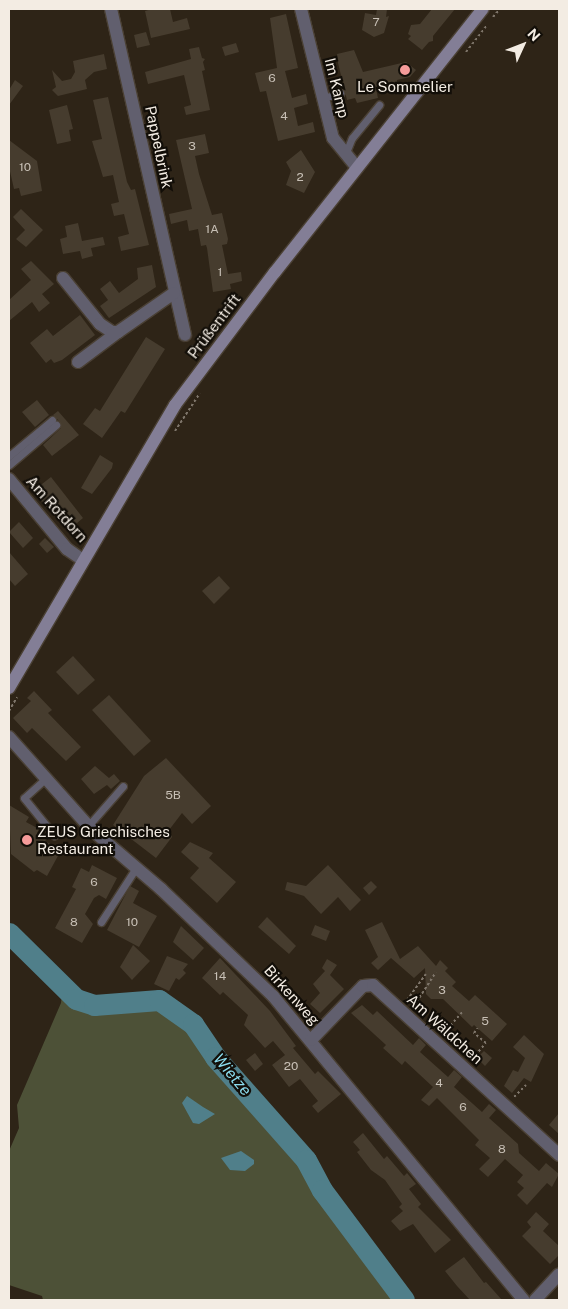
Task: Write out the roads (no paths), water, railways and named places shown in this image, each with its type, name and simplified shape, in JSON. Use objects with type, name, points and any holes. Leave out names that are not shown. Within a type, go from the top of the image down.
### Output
[{"type":"main road","name":"Prüßentrift","points":[[9,688],[175,405],[357,168],[483,9]]},
{"type":"street","name":"Pappelbrink","points":[[111,9],[185,335]]},
{"type":"street","name":"Im Kamp","points":[[301,9],[333,138],[357,168]]},
{"type":"street","points":[[63,278],[106,330],[118,332]]},
{"type":"street","points":[[78,362],[174,292]]},
{"type":"street","name":"Am Rotdorn","points":[[9,479],[67,549],[83,560]]},
{"type":"street","name":"Birkenweg","points":[[9,737],[88,826],[246,967],[311,1040],[524,1300]]},
{"type":"street","name":"Am Wäldchen","points":[[311,1040],[368,984],[412,1020],[559,1155]]},
{"type":"street","points":[[535,1300],[559,1274]]},
{"type":"lane","points":[[323,98],[340,93]]},
{"type":"lane","points":[[345,155],[352,138],[379,105]]},
{"type":"lane","points":[[9,456],[54,422],[9,465]]},
{"type":"lane","points":[[45,779],[24,798],[54,835]]},
{"type":"lane","points":[[88,826],[123,786]]},
{"type":"lane","points":[[100,922],[136,868]]},
{"type":"water","points":[[187,1096],[215,1114],[199,1124],[193,1123],[182,1103]]},
{"type":"water","points":[[241,1151],[254,1160],[254,1164],[245,1171],[230,1170],[221,1158]]},
{"type":"waterway","name":"Wietze","points":[[9,933],[76,999],[94,1005],[159,1000],[193,1024],[215,1057],[306,1160],[322,1190],[404,1300]]},
{"type":"place","name":"Le Sommelier","points":[[405,70]]},
{"type":"place","name":"ZEUS Griechisches Restaurant","points":[[27,840]]}]
